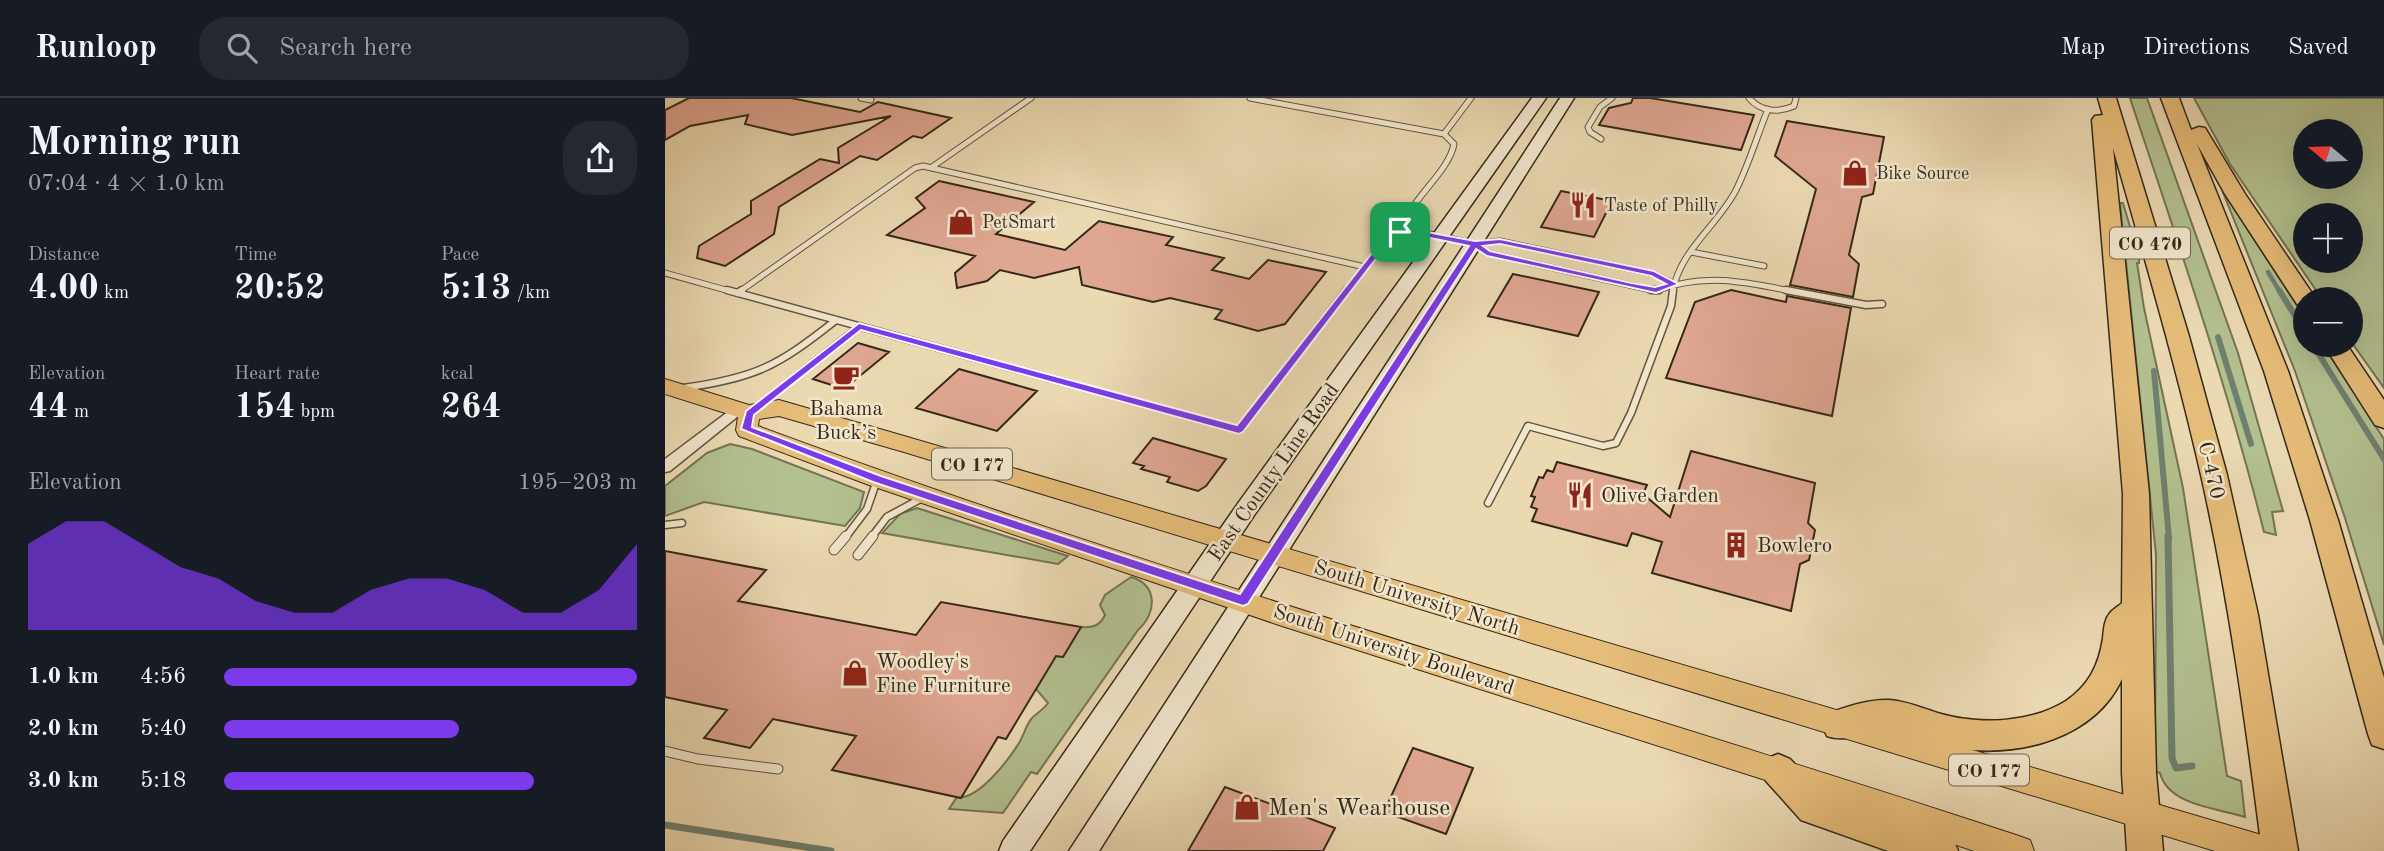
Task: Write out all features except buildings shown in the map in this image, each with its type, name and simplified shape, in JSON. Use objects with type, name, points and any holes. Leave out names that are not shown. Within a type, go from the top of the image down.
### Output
[{"type":"highway","points":[[2098,98],[2135,481],[2141,815],[2145,851]]},
{"type":"highway","name":"C-470","points":[[2107,98],[2163,284],[2214,477],[2251,665],[2280,851]]},
{"type":"highway","name":"CO 470","points":[[2171,98],[2276,371],[2324,520],[2384,734]]},
{"type":"highway","points":[[2183,98],[2215,162],[2297,287]]},
{"type":"highway","points":[[2343,357],[2384,419]]},
{"type":"highway","points":[[1838,725],[1890,715],[1937,729],[1980,735],[2018,733],[2049,725],[2078,709],[2101,688],[2114,660],[2120,622],[2139,607]]},
{"type":"highway","points":[[1778,770],[1813,808],[1940,851]]},
{"type":"main road","name":"East County Line Road","points":[[1013,851],[1195,584],[1539,98]]},
{"type":"main road","name":"East County Line Road","points":[[1083,851],[1567,98]]},
{"type":"main road","name":"CO 177","points":[[670,388],[743,412],[779,408],[1226,540]]},
{"type":"main road","name":"South University Boulevard","points":[[743,412],[747,429],[877,479],[1243,601],[1778,770],[2019,851]]},
{"type":"main road","name":"South University North","points":[[1226,540],[1838,725]]},
{"type":"main road","name":"CO 177","points":[[1838,725],[2265,851]]},
{"type":"street","points":[[665,467],[743,412]]},
{"type":"lane","points":[[861,98],[871,100]]},
{"type":"lane","points":[[932,167],[1031,98]]},
{"type":"lane","points":[[1249,98],[1444,134],[1454,144],[1453,154],[1407,215],[1405,232]]},
{"type":"lane","points":[[1444,134],[1471,98]]},
{"type":"lane","points":[[1601,139],[1590,132],[1588,127],[1600,107],[1612,98]]},
{"type":"lane","points":[[1749,98],[1753,104],[1768,109],[1789,108],[1797,103],[1796,98]]},
{"type":"lane","points":[[1488,503],[1528,426],[1603,446],[1616,443],[1631,413],[1671,306],[1674,284],[1691,252],[1735,191],[1768,109]]},
{"type":"lane","points":[[737,293],[915,168],[932,167],[1365,267]]},
{"type":"lane","points":[[665,273],[1239,430],[1390,237],[1405,232],[1475,244],[1500,242],[1654,274],[1674,284]]},
{"type":"lane","points":[[1475,244],[1487,253],[1656,290],[1674,284],[1730,279],[1865,305],[1882,304]]},
{"type":"lane","points":[[1691,252],[1764,265]]},
{"type":"lane","points":[[670,388],[732,380],[765,370],[836,320]]},
{"type":"lane","points":[[743,412],[859,327]]},
{"type":"lane","points":[[834,550],[870,505],[876,492],[877,479]]},
{"type":"lane","points":[[858,555],[887,517],[901,507],[929,496]]},
{"type":"lane","points":[[665,525],[682,523]]},
{"type":"lane","points":[[665,751],[698,759],[778,769]]},
{"type":"green space","points":[[2130,98],[2147,98],[2238,353],[2283,511],[2272,512],[2276,535],[2264,532],[2218,368]]},
{"type":"green space","points":[[2194,98],[2384,98],[2384,388],[2362,357],[2363,287],[2314,287],[2304,273],[2363,273],[2363,203],[2293,203],[2293,256],[2230,164]]},
{"type":"green space","points":[[2222,190],[2293,299],[2293,357],[2331,357],[2384,439],[2384,645],[2345,518],[2295,371]]},
{"type":"green space","points":[[2120,203],[2123,203],[2139,257],[2137,263],[2144,308],[2183,488],[2227,776],[2241,781],[2245,817],[2183,799],[2165,784],[2160,773],[2155,771],[2156,555]]},
{"type":"green space","points":[[730,444],[752,449],[864,492],[860,508],[845,526],[704,502],[665,516],[665,486],[707,453]]},
{"type":"green space","points":[[917,508],[1068,556],[1058,564],[882,533],[900,514]]},
{"type":"green space","points":[[1131,577],[1146,586],[1150,593],[1152,600],[1149,616],[1037,774],[1031,772],[1003,813],[949,809],[957,797],[965,796],[983,786],[1008,759],[1030,721],[1048,703],[1036,689],[1056,656],[1063,657],[1081,627],[1092,627],[1101,622],[1105,615],[1100,605],[1105,595]]},
{"type":"waterway","points":[[2268,272],[2280,292]]},
{"type":"waterway","points":[[2279,290],[2293,313]]},
{"type":"waterway","points":[[2218,337],[2251,444]]},
{"type":"waterway","points":[[2320,357],[2384,459]]},
{"type":"waterway","points":[[2154,371],[2169,538]]},
{"type":"waterway","points":[[2168,536],[2172,758],[2176,768],[2192,766]]},
{"type":"waterway","points":[[665,825],[831,851]]},
{"type":"place","name":"Bike Source","points":[[1855,173]]},
{"type":"place","name":"Taste of Philly","points":[[1583,205]]},
{"type":"place","name":"PetSmart","points":[[961,222]]},
{"type":"place","name":"Bahama Buck’s","points":[[846,377]]},
{"type":"place","name":"Olive Garden","points":[[1580,495]]},
{"type":"place","name":"Bowlero","points":[[1736,545]]},
{"type":"place","name":"Woodley's Fine Furniture","points":[[855,673]]},
{"type":"place","name":"Men's Wearhouse","points":[[1247,807]]},
{"type":"route","points":[[1400,232],[1390,237],[1382,246],[1239,430],[859,327],[749,414],[747,429],[877,479],[1243,601],[1475,244],[1500,242],[1654,274],[1674,284],[1656,290],[1632,286],[1487,253],[1475,244],[1416,232],[1400,232]]}]
